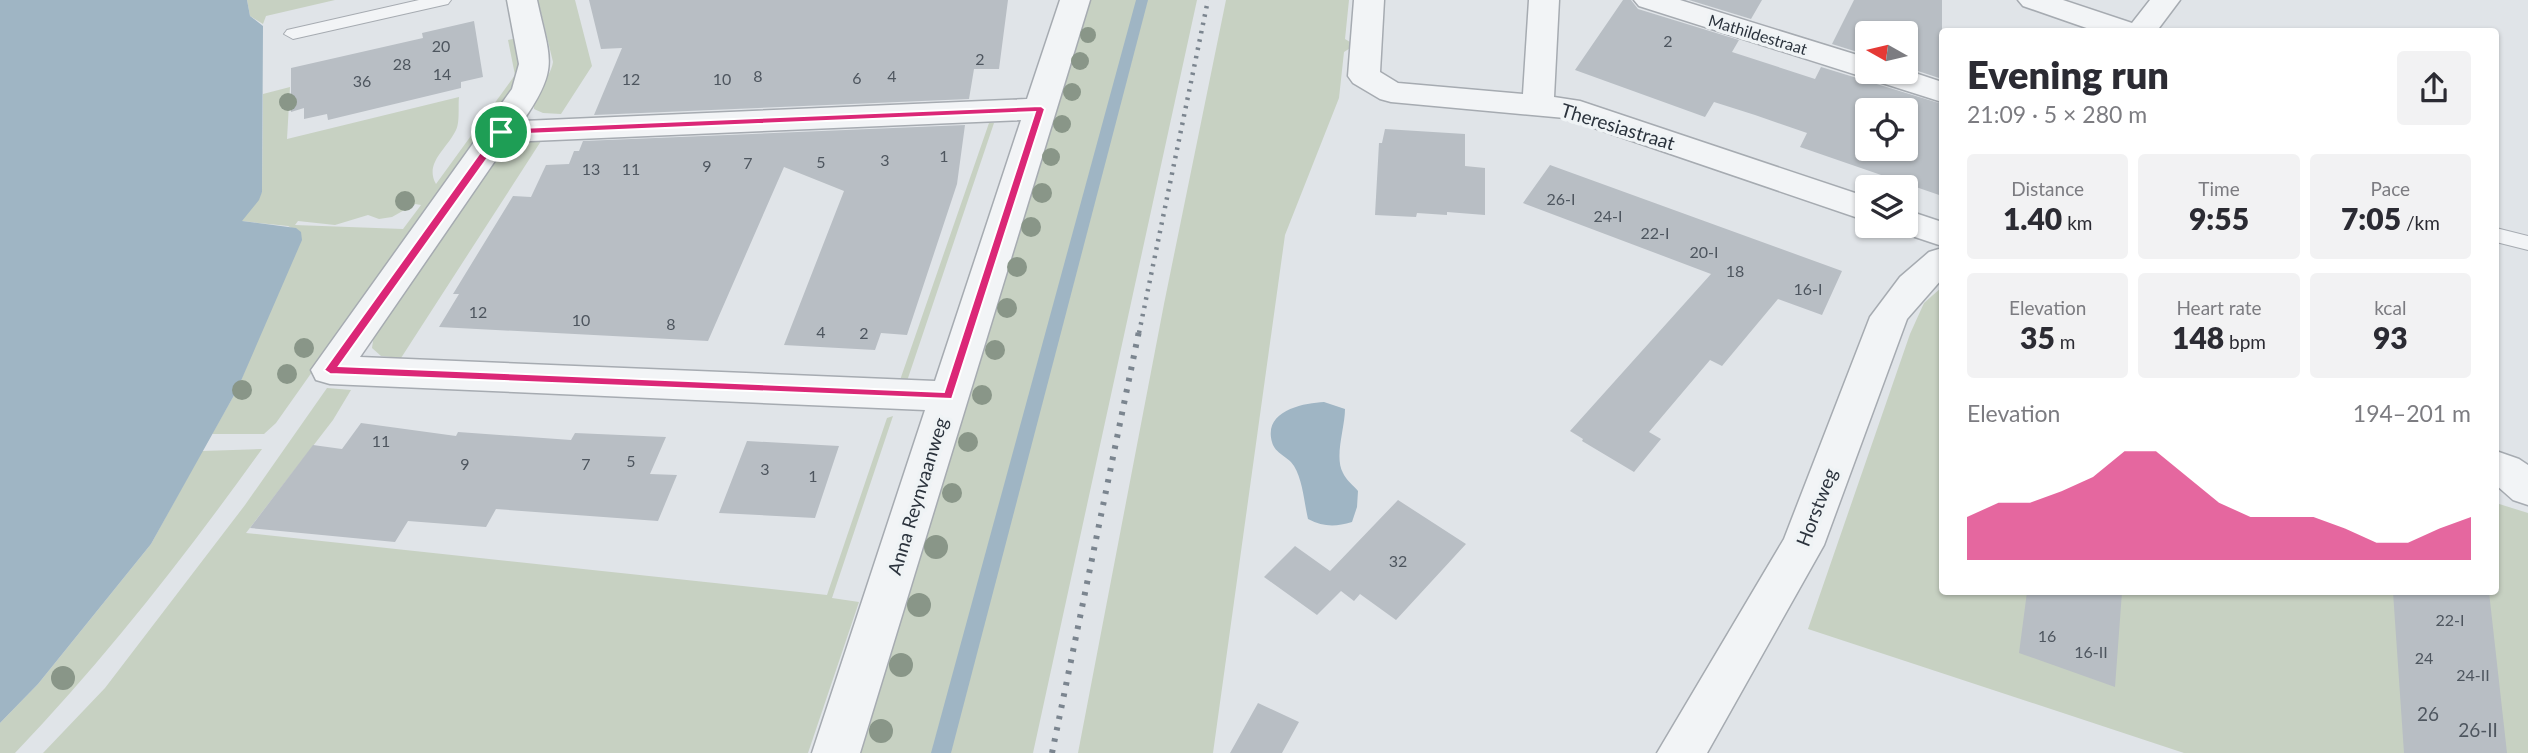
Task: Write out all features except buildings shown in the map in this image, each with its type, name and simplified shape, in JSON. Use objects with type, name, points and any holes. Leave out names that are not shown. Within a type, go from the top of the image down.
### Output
[{"type":"street","points":[[522,0],[535,64],[528,90],[501,132],[330,370],[948,396]]},
{"type":"street","name":"Anna Reynvaanweg","points":[[836,753],[1075,0]]},
{"type":"street","name":"Theresiastraat","points":[[1369,0],[1364,76],[1391,92],[1538,103],[1569,108],[1855,205]]},
{"type":"street","points":[[1538,103],[1544,0]]},
{"type":"street","name":"Mathildestraat","points":[[1649,0],[1855,64]]},
{"type":"street","points":[[2033,0],[2118,28]]},
{"type":"street","points":[[2143,28],[2165,0]]},
{"type":"street","points":[[1917,84],[1939,91]]},
{"type":"street","points":[[501,132],[1041,109]]},
{"type":"street","points":[[1918,226],[1939,233]]},
{"type":"street","name":"Horstweg","points":[[1681,753],[1803,545],[1889,317],[1901,296],[1922,275],[1939,263]]},
{"type":"street","points":[[2499,468],[2528,488]]},
{"type":"lane","points":[[292,34],[442,0]]},
{"type":"lane","points":[[2499,236],[2528,243]]},
{"type":"green space","points":[[247,0],[335,0],[266,16],[263,24],[250,16]]},
{"type":"green space","points":[[538,0],[575,0],[592,66],[561,114],[543,113],[534,109],[536,97],[553,62]]},
{"type":"green space","points":[[1089,0],[1197,0],[1033,753],[860,753]]},
{"type":"green space","points":[[1226,0],[1349,0],[1345,39],[1355,45],[1344,52],[1339,98],[1285,235],[1213,753],[1078,753],[1164,304]]},
{"type":"green space","points":[[517,38],[523,67],[519,79],[276,423],[264,434],[212,434],[237,390],[301,233],[288,226],[241,221],[262,192],[263,94],[290,87],[287,139],[459,97],[457,127],[438,156],[433,169],[436,184],[515,75],[508,40]],"holes":[[[415,204],[421,205],[403,229],[295,225],[298,221],[335,225],[368,215],[379,219],[392,217]]]},
{"type":"green space","points":[[989,123],[994,123],[906,384],[899,383]]},
{"type":"green space","points":[[543,138],[401,358],[381,356],[372,348],[374,334],[497,155],[518,142]]},
{"type":"green space","points":[[1939,290],[1939,595],[2499,595],[2499,504],[2528,513],[2528,753],[2184,753],[1808,629],[1910,334],[1924,303]]},
{"type":"green space","points":[[327,388],[351,390],[333,420],[246,533],[827,595],[887,418],[893,416],[832,598],[859,602],[808,753],[43,753],[105,688],[245,505]]},
{"type":"green space","points":[[262,449],[204,528],[113,643],[15,753],[0,753],[0,723],[38,684],[151,544],[202,451]]},
{"type":"water","points":[[0,0],[247,0],[250,16],[263,26],[262,192],[242,221],[296,228],[301,232],[302,240],[237,390],[151,544],[38,684],[0,723]]},
{"type":"water","points":[[1324,402],[1345,409],[1341,466],[1346,478],[1358,491],[1352,522],[1335,525],[1319,524],[1308,519],[1297,472],[1274,446],[1271,431],[1273,423],[1287,411],[1306,404]]},
{"type":"waterway","points":[[941,753],[1142,0]]},
{"type":"railway","points":[[1139,333],[1208,0]]},
{"type":"railway","points":[[1052,753],[1139,331]]},
{"type":"route","points":[[1041,109],[948,396],[330,370],[501,132],[1041,109]]}]
